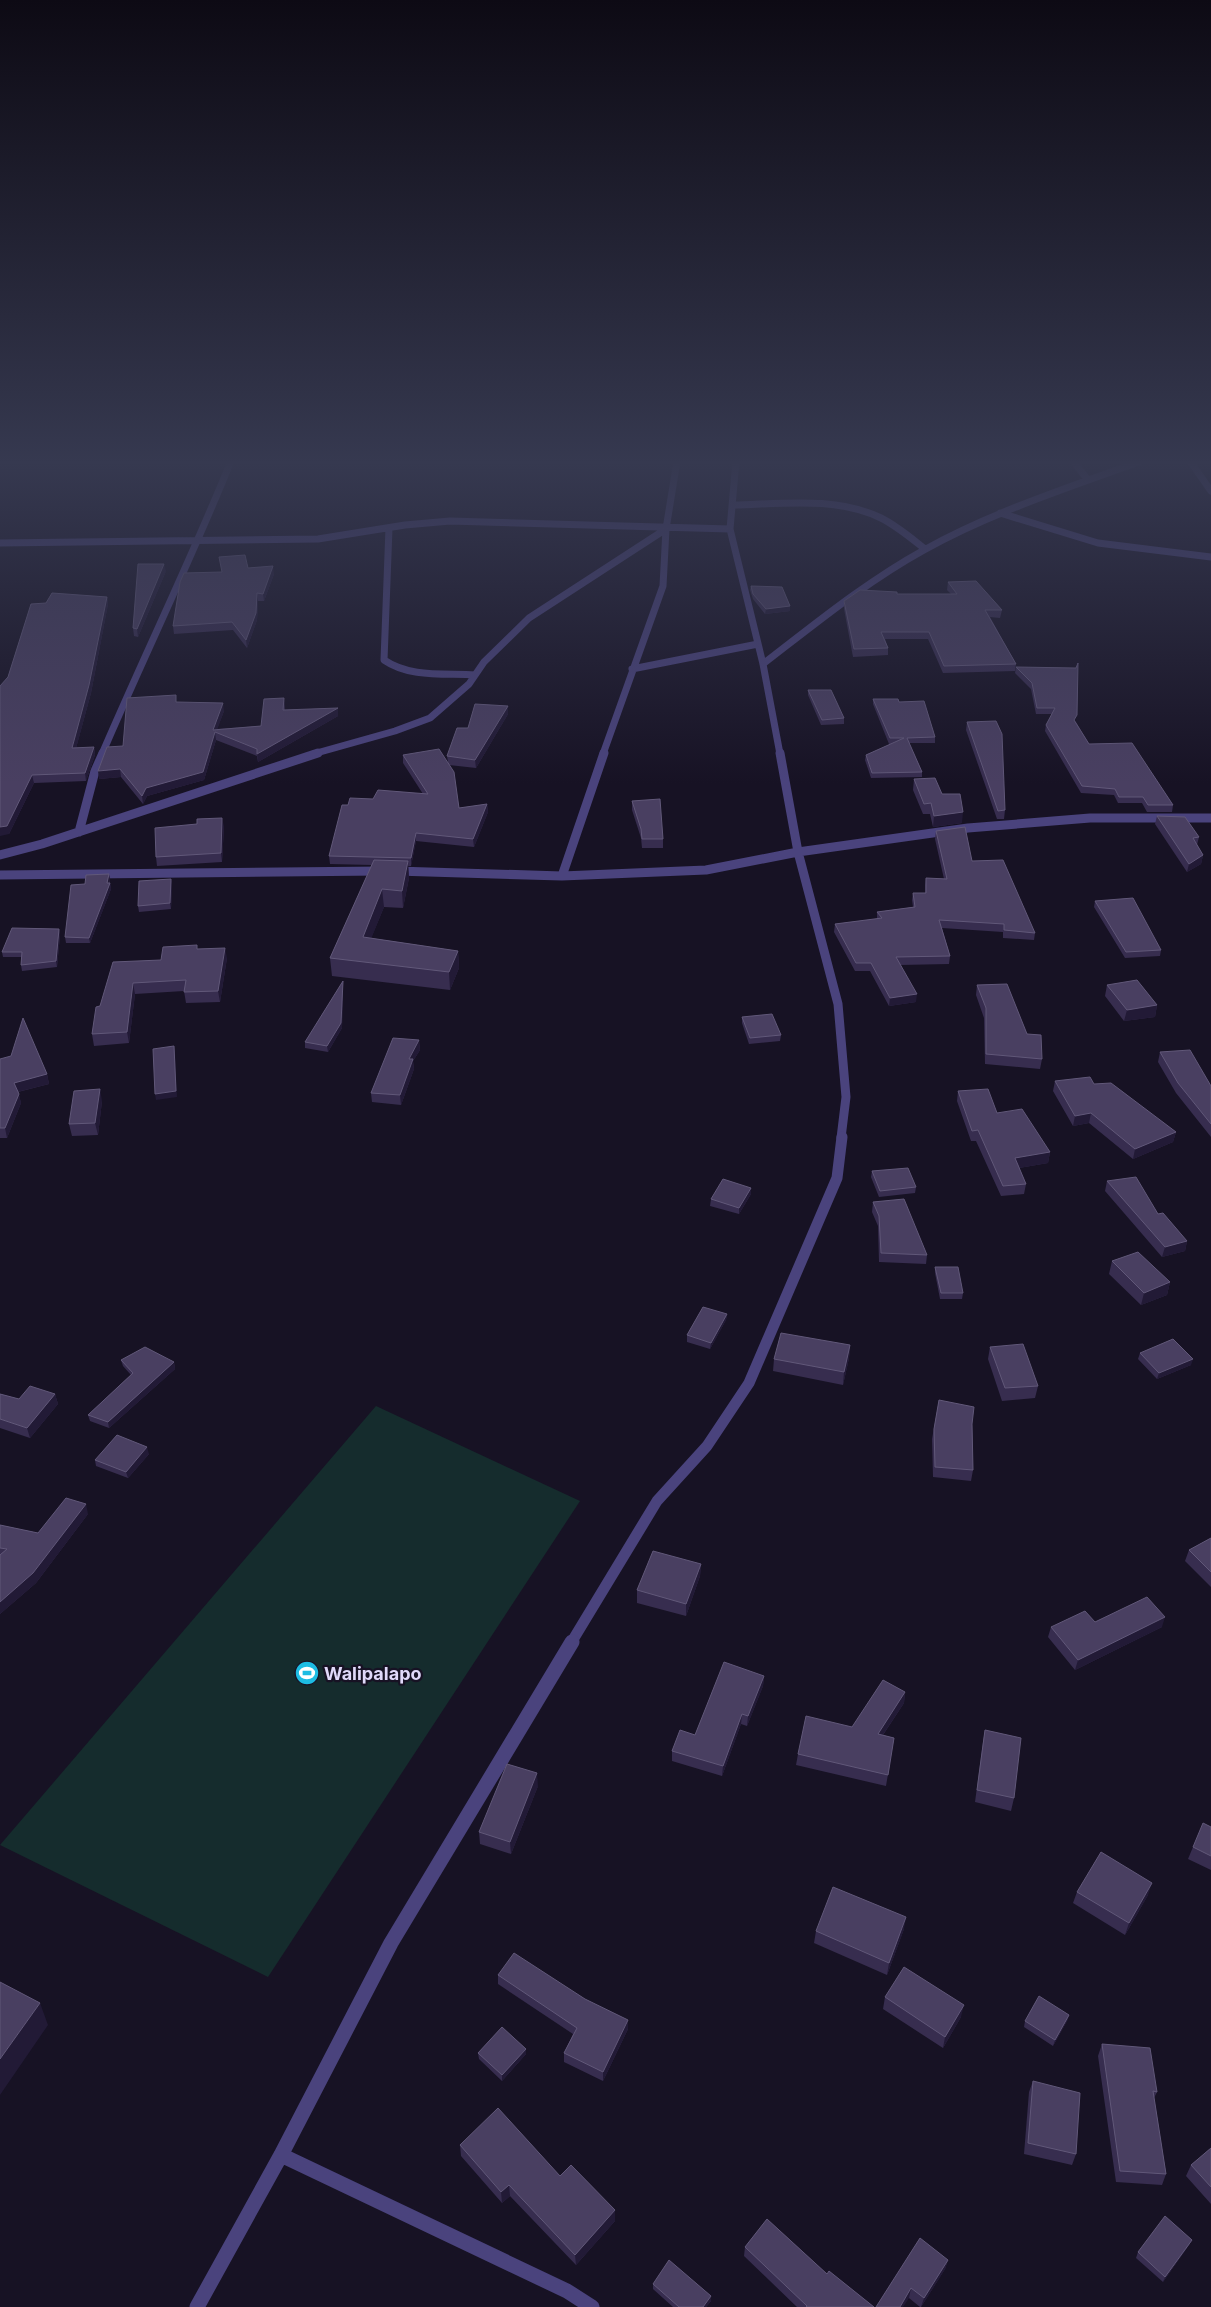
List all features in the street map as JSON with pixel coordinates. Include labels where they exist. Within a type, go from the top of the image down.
[{"type":"street","points":[[79,832],[95,771],[143,658],[185,569]]},
{"type":"street","points":[[387,569],[384,660],[390,667],[402,670],[475,675]]},
{"type":"street","points":[[0,855],[79,832],[303,757],[395,731],[430,718],[450,702],[475,675],[484,662],[529,618],[604,569]]},
{"type":"street","points":[[562,876],[632,669],[663,586],[664,569]]},
{"type":"street","points":[[197,2307],[281,2155],[391,1944],[657,1501],[707,1446],[749,1383],[837,1178],[846,1097],[838,1004],[798,852],[763,664],[739,569]]},
{"type":"street","points":[[763,664],[868,584],[894,569]]},
{"type":"street","points":[[632,669],[758,644]]},
{"type":"street","points":[[0,875],[63,873],[146,875],[380,871],[562,876],[706,870],[798,852],[968,828],[1090,818],[1211,818]]},
{"type":"street","points":[[281,2155],[567,2291],[592,2307]]},
{"type":"green space","name":"Walipalapo","points":[[376,1406],[580,1501],[268,1977],[0,1845]]},
{"type":"building","points":[[138,569],[162,569],[137,629],[133,628]]},
{"type":"building","points":[[221,569],[272,569],[263,594],[257,593],[256,613],[246,640],[232,622],[173,626],[180,582],[184,573],[222,572]]},
{"type":"building","points":[[976,581],[1002,610],[985,610],[1016,664],[944,666],[929,632],[881,632],[888,648],[854,649],[844,601],[860,590],[897,592],[897,594],[957,594],[948,582]]},
{"type":"building","points":[[751,586],[782,587],[790,606],[766,609],[753,594]]},
{"type":"building","points":[[52,593],[107,597],[89,685],[72,748],[94,747],[85,773],[32,775],[7,826],[0,827],[0,686],[8,677],[31,604],[46,603]]},
{"type":"building","points":[[1078,663],[1077,715],[1074,720],[1089,744],[1132,743],[1173,805],[1148,805],[1143,797],[1119,797],[1115,789],[1082,786],[1046,725],[1055,708],[1037,708],[1032,683],[1016,667],[1076,668]]},
{"type":"building","points":[[808,690],[831,690],[844,718],[822,720]]},
{"type":"building","points":[[176,695],[176,702],[223,703],[213,730],[261,726],[264,699],[284,698],[283,710],[338,708],[257,754],[257,749],[215,732],[203,772],[146,788],[142,796],[120,769],[98,771],[107,747],[123,746],[127,698]]},
{"type":"building","points":[[873,699],[898,699],[899,702],[924,701],[935,737],[907,738],[922,772],[872,773],[866,755],[904,738],[890,738]]},
{"type":"building","points":[[475,704],[508,706],[475,760],[447,756],[457,728],[468,728]]},
{"type":"building","points":[[996,721],[1002,734],[1005,810],[998,811],[967,722]]},
{"type":"building","points":[[439,749],[454,772],[459,808],[487,804],[473,839],[416,833],[411,858],[329,856],[342,805],[348,805],[350,798],[373,799],[378,790],[428,794],[403,755]]},
{"type":"building","points":[[935,778],[942,794],[960,794],[963,812],[934,816],[931,803],[924,804],[914,779]]},
{"type":"building","points":[[660,799],[663,839],[642,839],[641,829],[632,801]]},
{"type":"building","points":[[1157,816],[1185,817],[1199,837],[1193,838],[1203,855],[1189,864]]},
{"type":"building","points":[[222,818],[221,853],[156,857],[155,828],[197,824],[197,819]]},
{"type":"building","points":[[965,827],[972,861],[1003,860],[1035,933],[1004,930],[1004,924],[939,920],[950,956],[896,957],[917,994],[890,998],[871,963],[856,963],[835,924],[882,918],[877,912],[915,907],[913,893],[926,893],[926,878],[947,879],[936,831]]},
{"type":"building","points":[[374,860],[408,861],[402,891],[382,889],[363,937],[458,951],[449,972],[330,958]]},
{"type":"building","points":[[109,874],[107,883],[110,883],[89,938],[65,937],[71,885],[85,884],[86,875]]},
{"type":"building","points":[[171,879],[170,903],[138,906],[139,881]]},
{"type":"building","points":[[1133,898],[1161,950],[1126,952],[1095,901]]},
{"type":"building","points":[[12,928],[59,929],[56,961],[21,965],[22,952],[2,952]]},
{"type":"building","points":[[197,945],[197,949],[225,948],[218,991],[184,992],[186,980],[133,983],[127,1032],[92,1034],[96,1007],[100,1006],[113,962],[161,960],[163,947]]},
{"type":"building","points":[[1137,980],[1157,1005],[1127,1010],[1107,985]]},
{"type":"building","points":[[343,981],[341,1023],[327,1046],[305,1042]]},
{"type":"building","points":[[1007,984],[1027,1034],[1041,1035],[1042,1059],[986,1054],[986,1008],[977,985]]},
{"type":"building","points":[[772,1014],[781,1035],[750,1038],[742,1017]]},
{"type":"building","points":[[23,1018],[47,1074],[14,1083],[19,1094],[5,1128],[0,1128],[0,1059],[11,1056]]},
{"type":"building","points":[[393,1038],[419,1040],[409,1059],[413,1059],[400,1095],[371,1093]]},
{"type":"building","points":[[174,1046],[176,1091],[155,1094],[153,1049]]},
{"type":"building","points":[[1190,1050],[1211,1086],[1211,1124],[1178,1083],[1160,1052]]},
{"type":"building","points":[[1090,1077],[1094,1084],[1111,1083],[1176,1132],[1135,1149],[1091,1113],[1075,1116],[1055,1081]]},
{"type":"building","points":[[100,1089],[95,1123],[69,1124],[74,1091]]},
{"type":"building","points":[[988,1089],[997,1113],[1022,1109],[1050,1152],[1015,1158],[1026,1184],[1003,1186],[978,1130],[972,1131],[958,1091]]},
{"type":"building","points":[[908,1168],[916,1187],[880,1191],[872,1171]]},
{"type":"building","points":[[1136,1177],[1158,1214],[1163,1213],[1187,1241],[1165,1247],[1107,1181]]},
{"type":"building","points":[[723,1179],[751,1188],[739,1208],[711,1199]]},
{"type":"building","points":[[904,1199],[927,1255],[881,1253],[879,1216],[873,1202]]},
{"type":"building","points":[[1138,1252],[1170,1282],[1144,1293],[1112,1261]]},
{"type":"building","points":[[935,1267],[958,1267],[963,1293],[941,1293]]},
{"type":"building","points":[[703,1307],[727,1314],[711,1343],[687,1335]]},
{"type":"building","points":[[781,1333],[850,1345],[844,1372],[774,1359]]},
{"type":"building","points":[[1173,1339],[1193,1359],[1159,1373],[1140,1353]]},
{"type":"building","points":[[1023,1344],[1038,1386],[1005,1388],[990,1347]]},
{"type":"building","points":[[145,1347],[174,1362],[108,1422],[88,1415],[133,1373],[121,1360]]},
{"type":"building","points":[[30,1386],[55,1394],[27,1428],[0,1419],[0,1394],[19,1399]]},
{"type":"building","points":[[939,1400],[974,1407],[972,1424],[973,1470],[935,1467],[934,1429]]},
{"type":"building","points":[[117,1435],[147,1447],[126,1472],[95,1460]]},
{"type":"building","points":[[66,1498],[86,1504],[33,1573],[0,1602],[0,1555],[7,1549],[0,1548],[0,1525],[38,1533]]},
{"type":"building","points":[[1211,1538],[1211,1572],[1189,1550]]},
{"type":"building","points":[[653,1551],[701,1564],[686,1604],[637,1590]]},
{"type":"building","points":[[1147,1597],[1165,1617],[1078,1660],[1051,1627],[1085,1611],[1095,1622]]},
{"type":"building","points":[[724,1662],[764,1676],[748,1716],[742,1714],[723,1766],[672,1751],[680,1730],[695,1735]]},
{"type":"building","points":[[883,1680],[905,1692],[878,1734],[894,1738],[888,1775],[798,1754],[806,1716],[852,1727]]},
{"type":"building","points":[[985,1730],[1021,1738],[1014,1798],[977,1790]]},
{"type":"building","points":[[507,1764],[537,1773],[510,1842],[479,1832]]},
{"type":"building","points":[[1203,1823],[1211,1827],[1211,1856],[1193,1847]]},
{"type":"building","points":[[1101,1852],[1152,1883],[1129,1923],[1077,1892]]},
{"type":"building","points":[[833,1887],[906,1917],[889,1963],[816,1931]]},
{"type":"building","points":[[514,1953],[585,1999],[628,2020],[603,2072],[564,2053],[577,2028],[498,1975]]},
{"type":"building","points":[[904,1967],[964,2005],[945,2037],[885,1997]]},
{"type":"building","points":[[0,1982],[40,2003],[0,2059]]},
{"type":"building","points":[[1039,1996],[1069,2015],[1055,2040],[1025,2021]]},
{"type":"building","points":[[502,2027],[526,2049],[502,2075],[478,2053]]},
{"type":"building","points":[[1102,2044],[1150,2048],[1157,2092],[1153,2091],[1166,2174],[1120,2171]]},
{"type":"building","points":[[1033,2081],[1080,2093],[1076,2154],[1028,2143]]},
{"type":"building","points":[[498,2108],[560,2176],[571,2165],[615,2210],[575,2255],[509,2185],[501,2192],[460,2145]]},
{"type":"building","points":[[1211,2148],[1211,2187],[1191,2165]]},
{"type":"building","points":[[1165,2216],[1192,2240],[1165,2277],[1138,2252]]},
{"type":"building","points":[[767,2219],[827,2274],[829,2271],[874,2307],[806,2307],[745,2247]]},
{"type":"building","points":[[920,2238],[948,2260],[924,2298],[911,2288],[900,2307],[876,2307]]},
{"type":"building","points":[[669,2260],[711,2296],[703,2307],[679,2307],[653,2284]]},
{"type":"place","name":"Walipalapo","points":[[307,1673]]}]
